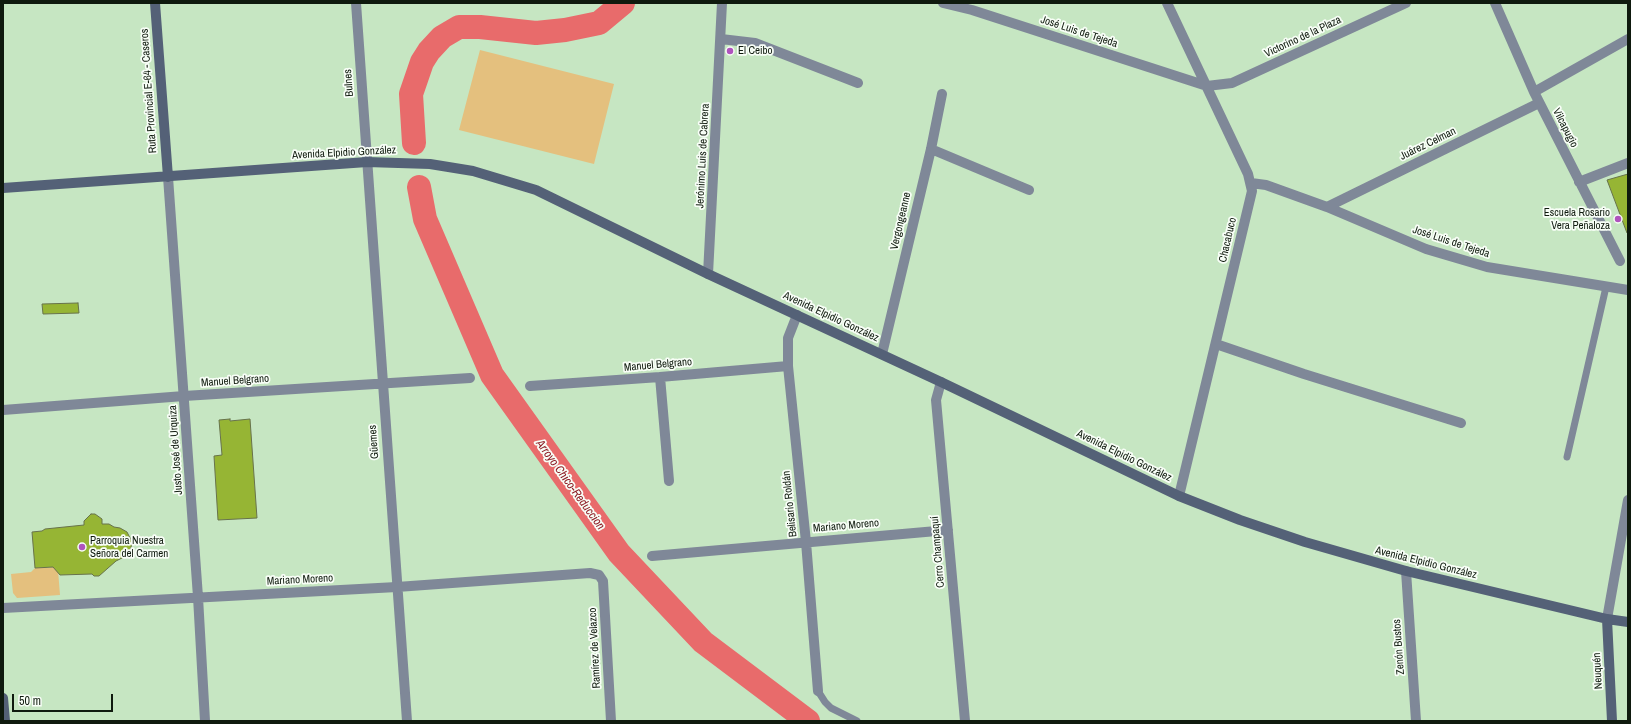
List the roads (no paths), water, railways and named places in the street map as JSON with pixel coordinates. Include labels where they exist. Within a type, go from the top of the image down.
[{"type":"main road","name":"Ruta Provincial E-64 - Caseros","points":[[154,3],[168,176]]},
{"type":"main road","name":"Avenida Elpidio González","points":[[3,188],[367,162],[430,164],[473,172],[536,190],[708,274],[882,354],[1179,496],[1240,520],[1305,542],[1406,571],[1607,619],[1628,622]]},
{"type":"main road","name":"Neuquén","points":[[1607,619],[1612,721]]},
{"type":"main road","points":[[3,698],[5,721]]},
{"type":"street","name":"Bulnes","points":[[356,3],[367,162]]},
{"type":"street","name":"Jerónimo Luis de Cabrera","points":[[708,274],[722,3]]},
{"type":"street","name":"José Luis de Tejeda","points":[[943,3],[973,7],[1207,86]]},
{"type":"street","name":"Chacabuco","points":[[1167,3],[1251,183],[1252,191],[1179,496]]},
{"type":"street","name":"Victorino de la Plaza","points":[[1207,86],[1232,83],[1406,3]]},
{"type":"street","name":"Vilcapugio","points":[[1495,3],[1534,92],[1620,261]]},
{"type":"street","points":[[721,39],[755,43],[858,83]]},
{"type":"street","points":[[1534,92],[1628,39]]},
{"type":"street","name":"Vergongeanne","points":[[882,354],[931,149],[942,94]]},
{"type":"street","name":"Juárez Celman","points":[[1327,206],[1540,103]]},
{"type":"street","points":[[931,149],[1029,190]]},
{"type":"street","name":"Güemes","points":[[367,162],[407,721]]},
{"type":"street","points":[[1579,182],[1628,163]]},
{"type":"street","name":"Justo José de Urquiza","points":[[168,176],[198,597],[205,721]]},
{"type":"street","name":"José Luis de Tejeda","points":[[1251,183],[1266,185],[1327,206],[1426,249],[1487,267],[1628,290]]},
{"type":"street","name":"Belisario Roldán","points":[[797,316],[788,338],[788,366],[806,542],[818,691]]},
{"type":"street","points":[[1216,344],[1304,374],[1461,423]]},
{"type":"street","name":"Manuel Belgrano","points":[[530,386],[788,366]]},
{"type":"street","points":[[660,377],[668,481]]},
{"type":"street","name":"Manuel Belgrano","points":[[3,410],[184,396],[470,378]]},
{"type":"street","name":"Cerro Champaquí","points":[[941,382],[936,400],[965,721]]},
{"type":"street","points":[[1607,619],[1628,500]]},
{"type":"street","name":"Mariano Moreno","points":[[652,556],[948,530]]},
{"type":"street","name":"Zenón Bustos","points":[[1406,571],[1416,721]]},
{"type":"street","name":"Mariano Moreno","points":[[3,608],[397,587],[590,573],[599,575]]},
{"type":"street","name":"Ramírez de Velazco","points":[[599,575],[603,581],[611,721]]},
{"type":"lane","points":[[1567,457],[1606,287]]},
{"type":"lane","points":[[818,691],[824,702],[831,708],[857,721]]},
{"type":"waterway","name":"Arroyo Chico-Reduccion","points":[[414,143],[411,94],[422,62],[429,51],[442,37],[459,27],[480,27],[536,33],[565,30],[599,23],[623,3]]},
{"type":"waterway","name":"Arroyo Chico-Reduccion","points":[[419,187],[425,219],[492,375],[619,553],[703,642],[808,721]]},
{"type":"place","name":"El Ceibo","points":[[730,51]]},
{"type":"place","name":"Escuela Rosario Vera Peñaloza","points":[[1618,219]]},
{"type":"place","name":"Parroquia Nuestra Señora del Carmen","points":[[82,547]]}]
